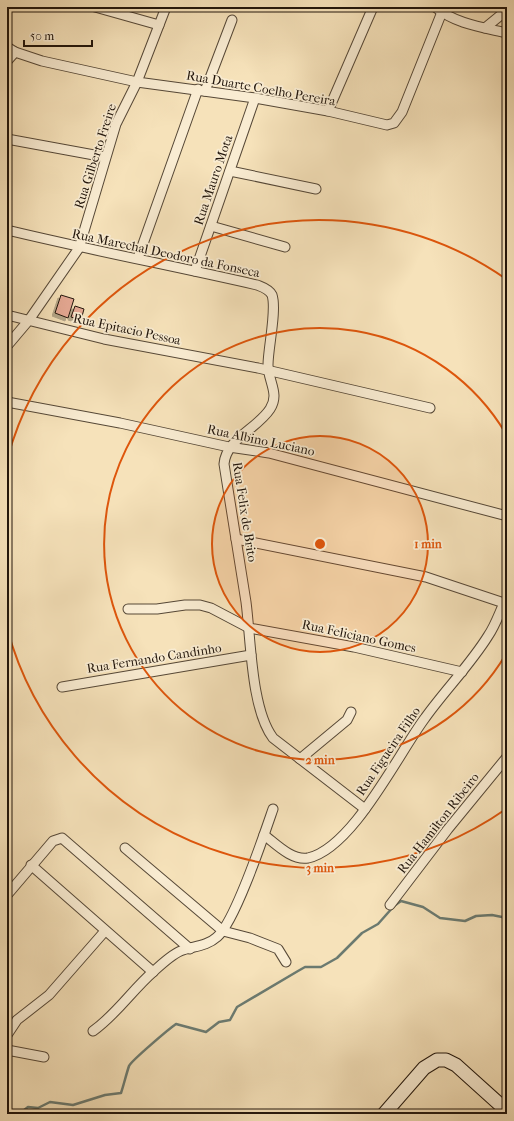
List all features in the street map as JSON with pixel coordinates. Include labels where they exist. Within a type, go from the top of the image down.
[{"type":"street","points":[[95,7],[158,25]]},
{"type":"street","name":"Rua Gilberto Freire","points":[[7,346],[29,320],[79,248],[116,124],[137,82],[166,7]]},
{"type":"street","points":[[328,111],[373,7]]},
{"type":"street","points":[[438,10],[467,24],[507,33]]},
{"type":"street","name":"Rua Duarte Coelho Pereira","points":[[11,50],[42,61],[137,82],[255,98],[328,111],[387,125],[394,122],[402,112],[438,10]]},
{"type":"street","points":[[485,28],[507,10]]},
{"type":"street","points":[[138,258],[202,90],[232,20]]},
{"type":"street","points":[[7,60],[11,50]]},
{"type":"street","name":"Rua Mauro Mota","points":[[195,271],[255,98]]},
{"type":"street","points":[[7,139],[105,157]]},
{"type":"street","points":[[230,171],[316,189]]},
{"type":"street","points":[[211,226],[285,247]]},
{"type":"street","name":"Rua Marechal Deodoro da Fonseca","points":[[7,230],[79,248],[138,258],[257,285],[270,291],[272,295],[272,308],[268,368]]},
{"type":"street","name":"Rua Epitacio Pessoa","points":[[7,315],[104,339],[243,365],[268,368]]},
{"type":"street","points":[[268,368],[430,408]]},
{"type":"street","name":"Rua Felix de Brito","points":[[268,368],[274,397],[272,406],[266,415],[229,447],[224,455],[224,464],[249,628],[251,655],[261,714],[266,728],[273,738],[365,809]]},
{"type":"street","name":"Rua Albino Luciano","points":[[7,402],[120,423],[229,447],[284,457],[507,516]]},
{"type":"street","points":[[236,539],[426,577],[506,604]]},
{"type":"street","name":"Rua Figueira Filho","points":[[264,835],[292,855],[301,858],[308,858],[316,855],[334,843],[348,830],[365,809],[425,717],[462,672],[488,636],[506,604]]},
{"type":"street","name":"Rua Feliciano Gomes","points":[[128,609],[157,609],[185,605],[200,605],[211,608],[249,628],[354,647],[462,672]]},
{"type":"street","name":"Rua Fernando Candinho","points":[[62,687],[251,655]]},
{"type":"street","points":[[300,759],[348,720],[351,712]]},
{"type":"street","name":"Rua Hamilton Ribeiro","points":[[390,905],[507,757]]},
{"type":"street","points":[[93,1031],[115,1012],[153,972],[174,954],[208,943],[217,938],[223,931],[238,901],[273,809]]},
{"type":"street","points":[[7,895],[53,841],[62,838],[190,948]]},
{"type":"street","points":[[125,848],[223,931],[250,938],[278,949],[286,962]]},
{"type":"street","points":[[32,865],[153,972]]},
{"type":"street","points":[[7,1035],[17,1020],[48,994],[105,931]]},
{"type":"street","points":[[7,1050],[44,1057]]},
{"type":"street","points":[[384,1114],[424,1068],[431,1062],[446,1060],[456,1065],[507,1111]]},
{"type":"building","points":[[61,295],[74,299],[68,318],[55,313]]},
{"type":"building","points":[[75,306],[84,309],[81,320],[71,317]]},
{"type":"waterway","points":[[19,1114],[28,1107],[38,1108],[50,1102],[73,1105],[105,1095],[121,1093],[131,1063],[176,1024],[206,1032],[219,1022],[230,1020],[237,1007],[298,971],[305,967],[321,967],[337,958],[362,933],[378,924],[394,906],[401,901],[423,907],[440,918],[465,921],[476,916],[492,915],[507,918]]}]
